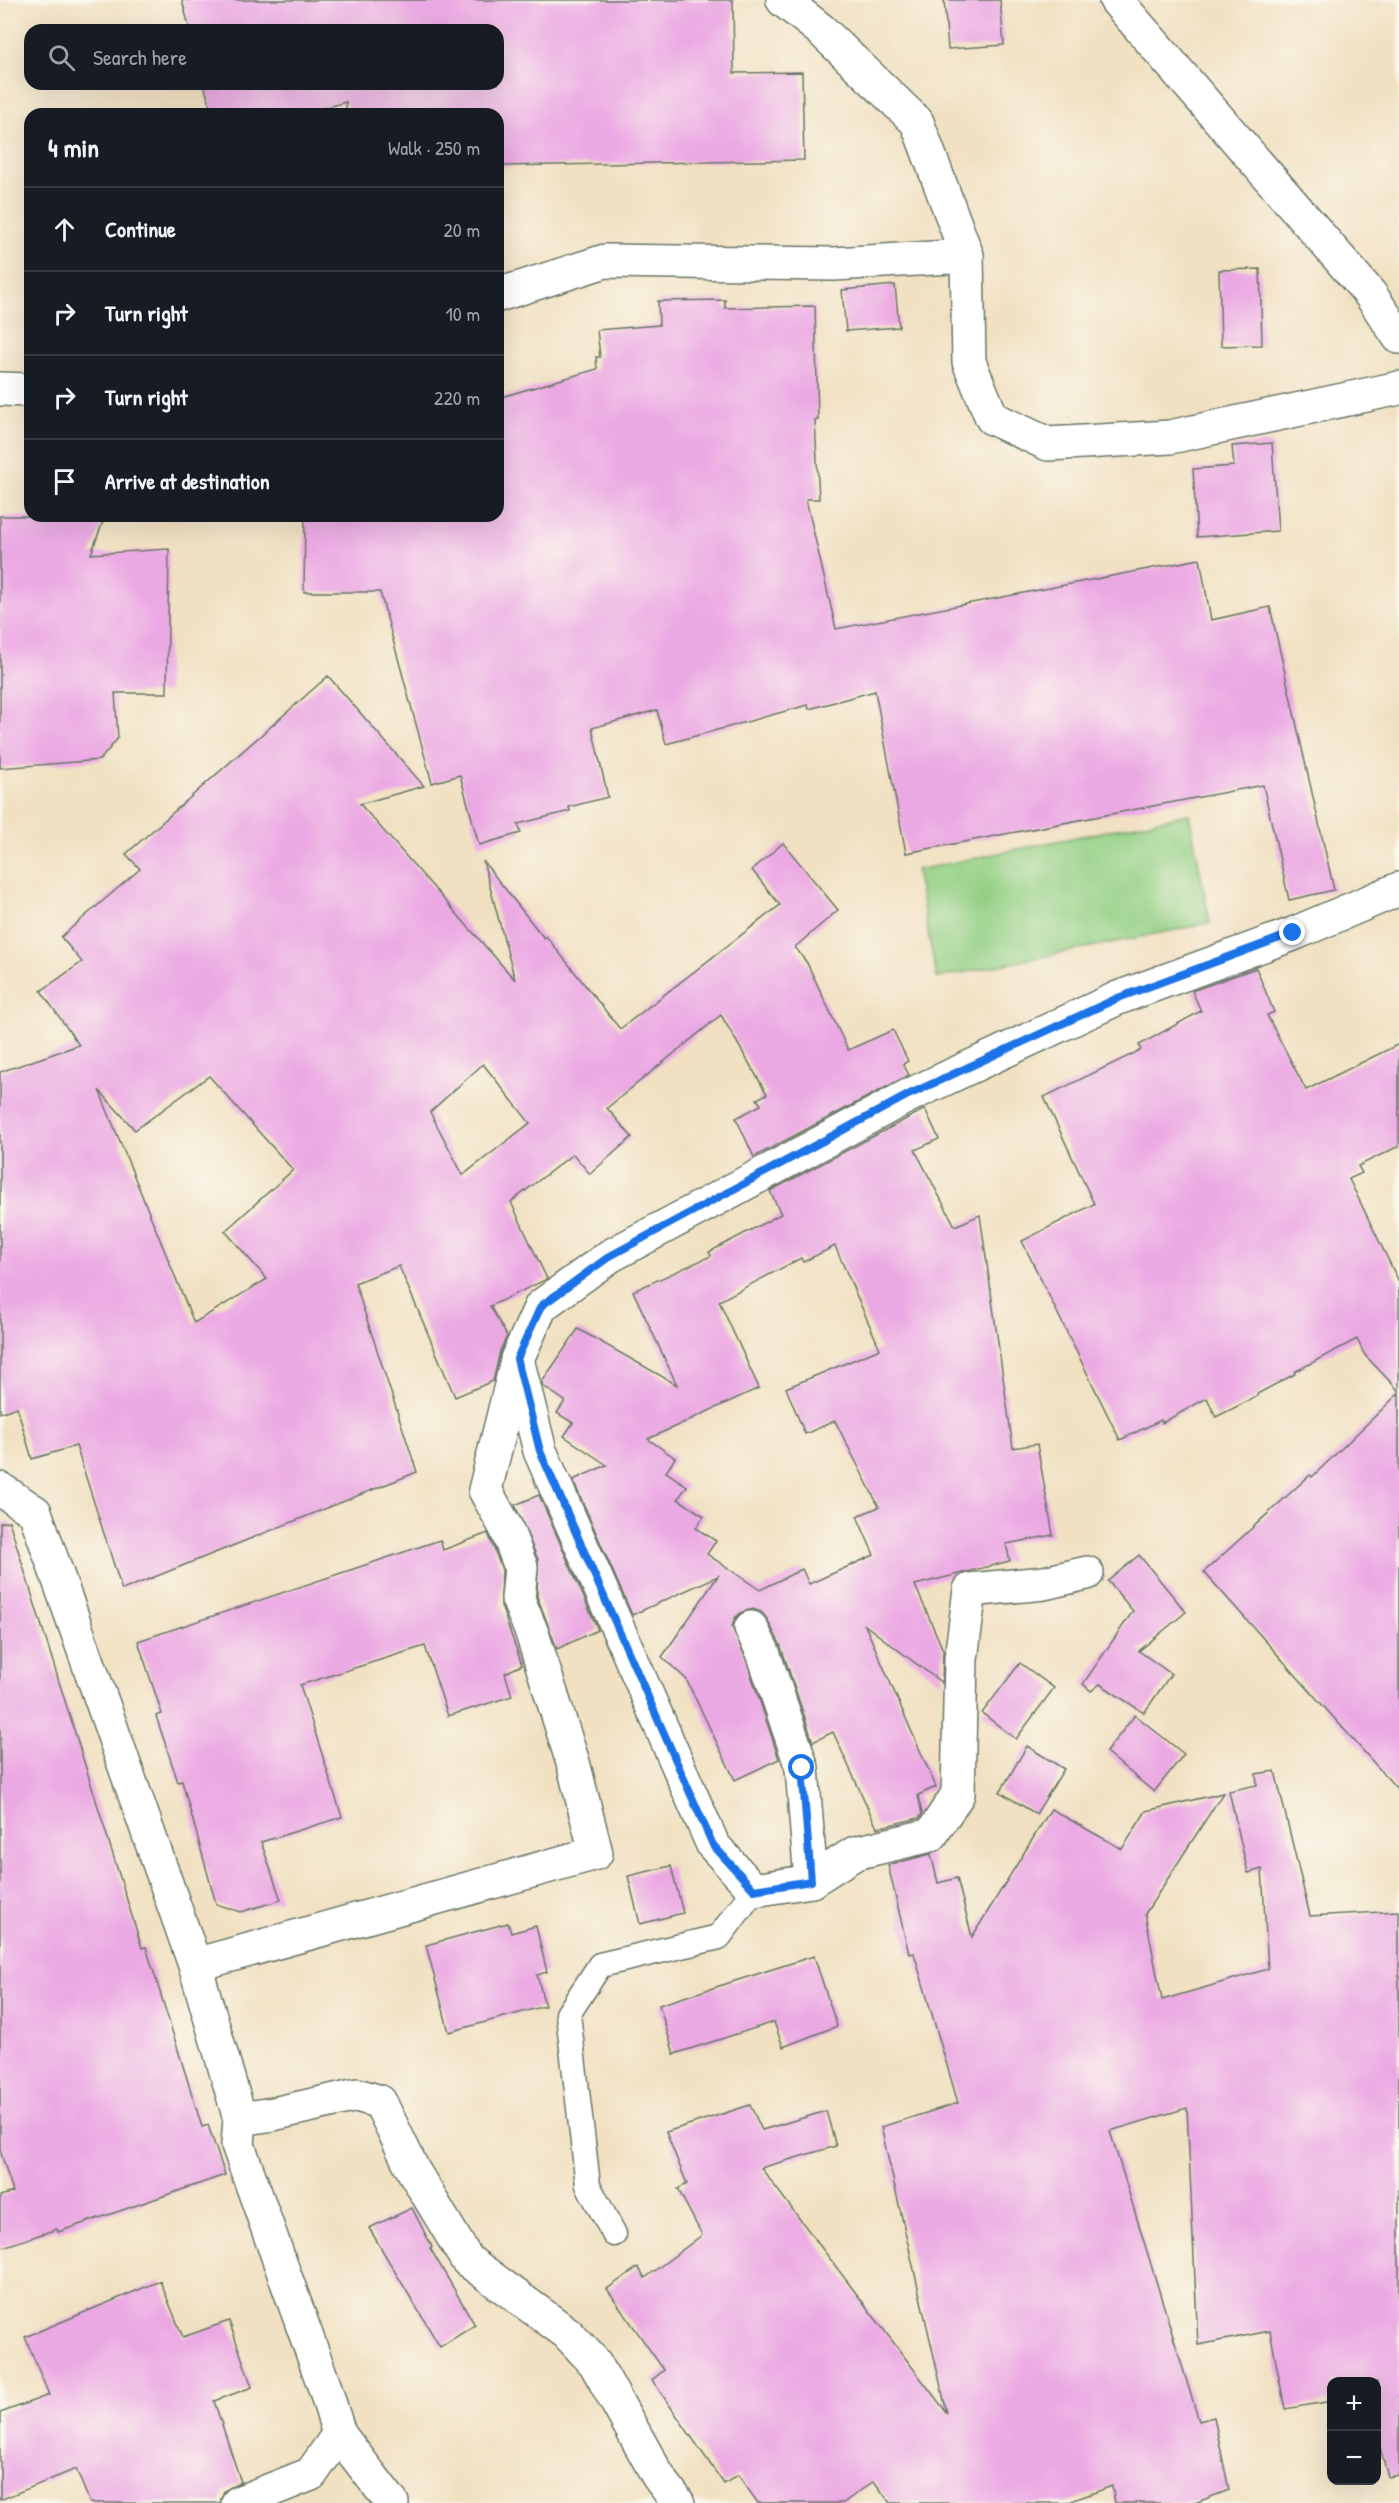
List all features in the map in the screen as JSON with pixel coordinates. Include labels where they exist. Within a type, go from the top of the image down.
[{"type":"street","points":[[783,0],[821,30],[917,122],[967,256],[969,362],[992,418],[1048,444],[1170,437],[1399,388]]},
{"type":"street","points":[[1116,0],[1370,294],[1399,337]]},
{"type":"street","points":[[504,293],[606,261],[834,264],[967,256]]},
{"type":"street","points":[[0,388],[24,390]]},
{"type":"street","points":[[195,1965],[596,1853],[574,1766],[532,1633],[518,1599],[521,1567],[506,1528],[485,1490],[517,1359],[541,1306],[610,1256],[908,1095],[1118,998],[1293,933],[1399,889]]},
{"type":"street","points":[[517,1359],[540,1451],[713,1845],[754,1890],[811,1881],[855,1853],[931,1835],[958,1794],[961,1659],[970,1590],[1044,1583],[1087,1573]]},
{"type":"street","points":[[0,1490],[35,1512],[195,1965],[240,2119],[238,2145],[325,2388],[339,2434],[392,2503]]},
{"type":"street","points":[[751,1628],[763,1652],[802,1768],[811,1881]]},
{"type":"street","points":[[240,2119],[357,2095],[380,2102],[413,2170],[467,2260],[567,2332],[596,2363],[658,2476],[678,2503]]},
{"type":"street","points":[[238,2503],[310,2474],[339,2434]]},
{"type":"lane","points":[[614,2234],[588,2185],[568,2014],[600,1965],[719,1937],[754,1890]]},
{"type":"green space","points":[[1189,814],[1210,923],[937,978],[916,870]]},
{"type":"building","points":[[182,0],[733,0],[734,73],[802,72],[804,160],[504,166],[504,108],[346,108],[346,102],[324,108],[210,108],[206,90],[504,90],[504,24],[188,24]]},
{"type":"building","points":[[944,0],[1000,0],[1004,45],[948,49]]},
{"type":"building","points":[[1260,269],[1262,345],[1221,346],[1219,270]]},
{"type":"building","points":[[895,285],[899,327],[846,331],[842,290]]},
{"type":"building","points":[[725,300],[725,308],[815,306],[818,420],[815,420],[819,499],[806,499],[836,629],[1200,559],[1211,620],[1270,607],[1334,890],[1289,900],[1263,785],[906,853],[875,691],[809,709],[808,705],[666,744],[657,710],[592,728],[608,797],[569,807],[570,811],[518,824],[521,833],[479,845],[460,775],[432,783],[380,592],[304,592],[305,522],[504,522],[504,396],[597,369],[596,357],[600,357],[597,330],[659,325],[658,301]]},
{"type":"building","points":[[1272,443],[1278,531],[1197,537],[1193,469],[1234,466],[1232,446]]},
{"type":"building","points":[[0,516],[24,516],[24,522],[103,522],[91,554],[169,549],[167,693],[115,693],[118,738],[100,760],[0,768]]},
{"type":"building","points":[[328,676],[424,786],[360,804],[515,980],[483,861],[620,1029],[780,905],[752,870],[783,843],[838,910],[795,947],[807,963],[848,1050],[893,1030],[908,1061],[903,1064],[909,1075],[754,1157],[736,1118],[761,1105],[757,1099],[767,1094],[721,1015],[607,1108],[632,1137],[590,1174],[573,1154],[511,1202],[547,1279],[490,1306],[507,1336],[500,1351],[493,1381],[455,1397],[399,1266],[355,1283],[417,1472],[122,1590],[76,1446],[32,1459],[17,1407],[0,1413],[0,1072],[79,1045],[41,991],[82,962],[61,937],[140,869],[126,854]],"holes":[[[483,1064],[530,1123],[463,1175],[430,1112]],[[209,1076],[293,1170],[225,1231],[267,1279],[194,1323],[99,1090],[135,1130]]]},
{"type":"building","points":[[1256,968],[1274,1012],[1267,1015],[1306,1090],[1399,1044],[1399,1146],[1358,1166],[1362,1173],[1349,1179],[1399,1282],[1399,1391],[1364,1354],[1357,1339],[1294,1372],[1295,1374],[1257,1394],[1258,1396],[1216,1417],[1207,1398],[1162,1423],[1161,1420],[1120,1440],[1022,1241],[1094,1204],[1044,1097],[1141,1050],[1139,1045],[1201,1011],[1192,991]]},
{"type":"building","points":[[925,1109],[939,1139],[915,1150],[955,1226],[980,1215],[1013,1448],[1037,1444],[1053,1535],[1006,1544],[1010,1561],[915,1585],[943,1650],[942,1683],[865,1625],[936,1787],[918,1795],[922,1814],[919,1818],[877,1828],[833,1732],[813,1742],[780,1644],[767,1619],[761,1612],[753,1609],[742,1612],[735,1618],[732,1627],[746,1659],[779,1759],[735,1780],[686,1679],[662,1657],[718,1576],[632,1615],[573,1480],[607,1465],[564,1436],[573,1423],[557,1413],[565,1401],[543,1386],[542,1382],[578,1329],[677,1385],[633,1291],[711,1256],[709,1252],[781,1214],[770,1191]],"holes":[[[835,1246],[880,1349],[786,1388],[805,1434],[835,1421],[879,1507],[857,1516],[874,1555],[809,1584],[802,1569],[760,1590],[707,1554],[716,1541],[696,1528],[704,1516],[678,1499],[687,1486],[666,1472],[675,1458],[648,1439],[759,1388],[719,1301],[801,1258],[803,1262]]]},
{"type":"building","points":[[1399,1393],[1399,1791],[1204,1572],[1310,1475],[1312,1477]]},
{"type":"building","points":[[539,1495],[598,1630],[557,1649],[537,1596],[538,1560],[515,1505]]},
{"type":"building","points":[[9,1521],[142,1948],[146,1947],[202,2127],[208,2125],[225,2175],[58,2232],[57,2229],[0,2248],[0,2196],[13,2192],[0,2150],[0,1523]]},
{"type":"building","points":[[488,1533],[502,1570],[501,1606],[522,1665],[505,1673],[512,1696],[448,1716],[425,1646],[300,1685],[342,1817],[261,1842],[281,1900],[241,1912],[216,1904],[182,1781],[178,1782],[156,1716],[162,1714],[138,1641],[440,1540],[443,1550]]},
{"type":"building","points":[[1139,1555],[1186,1612],[1139,1651],[1171,1674],[1144,1713],[1100,1684],[1091,1691],[1083,1684],[1133,1611],[1108,1581]]},
{"type":"building","points":[[1020,1663],[1054,1688],[1016,1739],[982,1713]]},
{"type":"building","points":[[1135,1715],[1184,1754],[1154,1792],[1106,1752]]},
{"type":"building","points":[[1027,1746],[1064,1769],[1036,1814],[1000,1792]]},
{"type":"building","points":[[1275,1771],[1310,1916],[1399,1911],[1399,2475],[1388,2477],[1381,2451],[1381,2377],[1327,2377],[1327,2402],[1285,2409],[1270,2331],[1198,2345],[1187,2108],[1110,2131],[1199,2421],[1214,2417],[1229,2490],[1195,2503],[1115,2503],[1112,2486],[1066,2503],[890,2503],[874,2481],[843,2503],[758,2503],[738,2475],[724,2484],[652,2380],[664,2370],[607,2289],[638,2267],[645,2278],[702,2235],[678,2189],[687,2184],[666,2132],[750,2105],[762,2130],[826,2111],[836,2146],[761,2168],[947,2413],[881,2127],[958,2103],[914,1953],[909,1954],[888,1865],[931,1854],[938,1883],[957,1878],[972,1937],[1051,1809],[1122,1849],[1146,1811],[1223,1793],[1145,1914],[1162,2000],[1268,1969],[1262,1869],[1248,1873],[1229,1791],[1257,1785],[1256,1774]]},
{"type":"building","points":[[671,1866],[683,1913],[640,1924],[628,1876]]},
{"type":"building","points":[[508,1923],[511,1933],[536,1926],[547,1972],[537,1975],[545,2006],[449,2032],[426,1945]]},
{"type":"building","points":[[814,1956],[837,2026],[783,2047],[774,2022],[674,2054],[659,2005]]},
{"type":"building","points":[[412,2208],[432,2247],[430,2248],[475,2325],[440,2347],[369,2228]]},
{"type":"building","points":[[160,2281],[183,2337],[229,2321],[252,2387],[214,2401],[241,2482],[224,2491],[220,2503],[90,2503],[76,2469],[0,2500],[0,2413],[49,2395],[25,2337]]},
{"type":"route","points":[[802,1768],[811,1881],[754,1890],[713,1845],[540,1451],[517,1359],[541,1306],[610,1256],[908,1095],[1118,998],[1293,933]]}]
